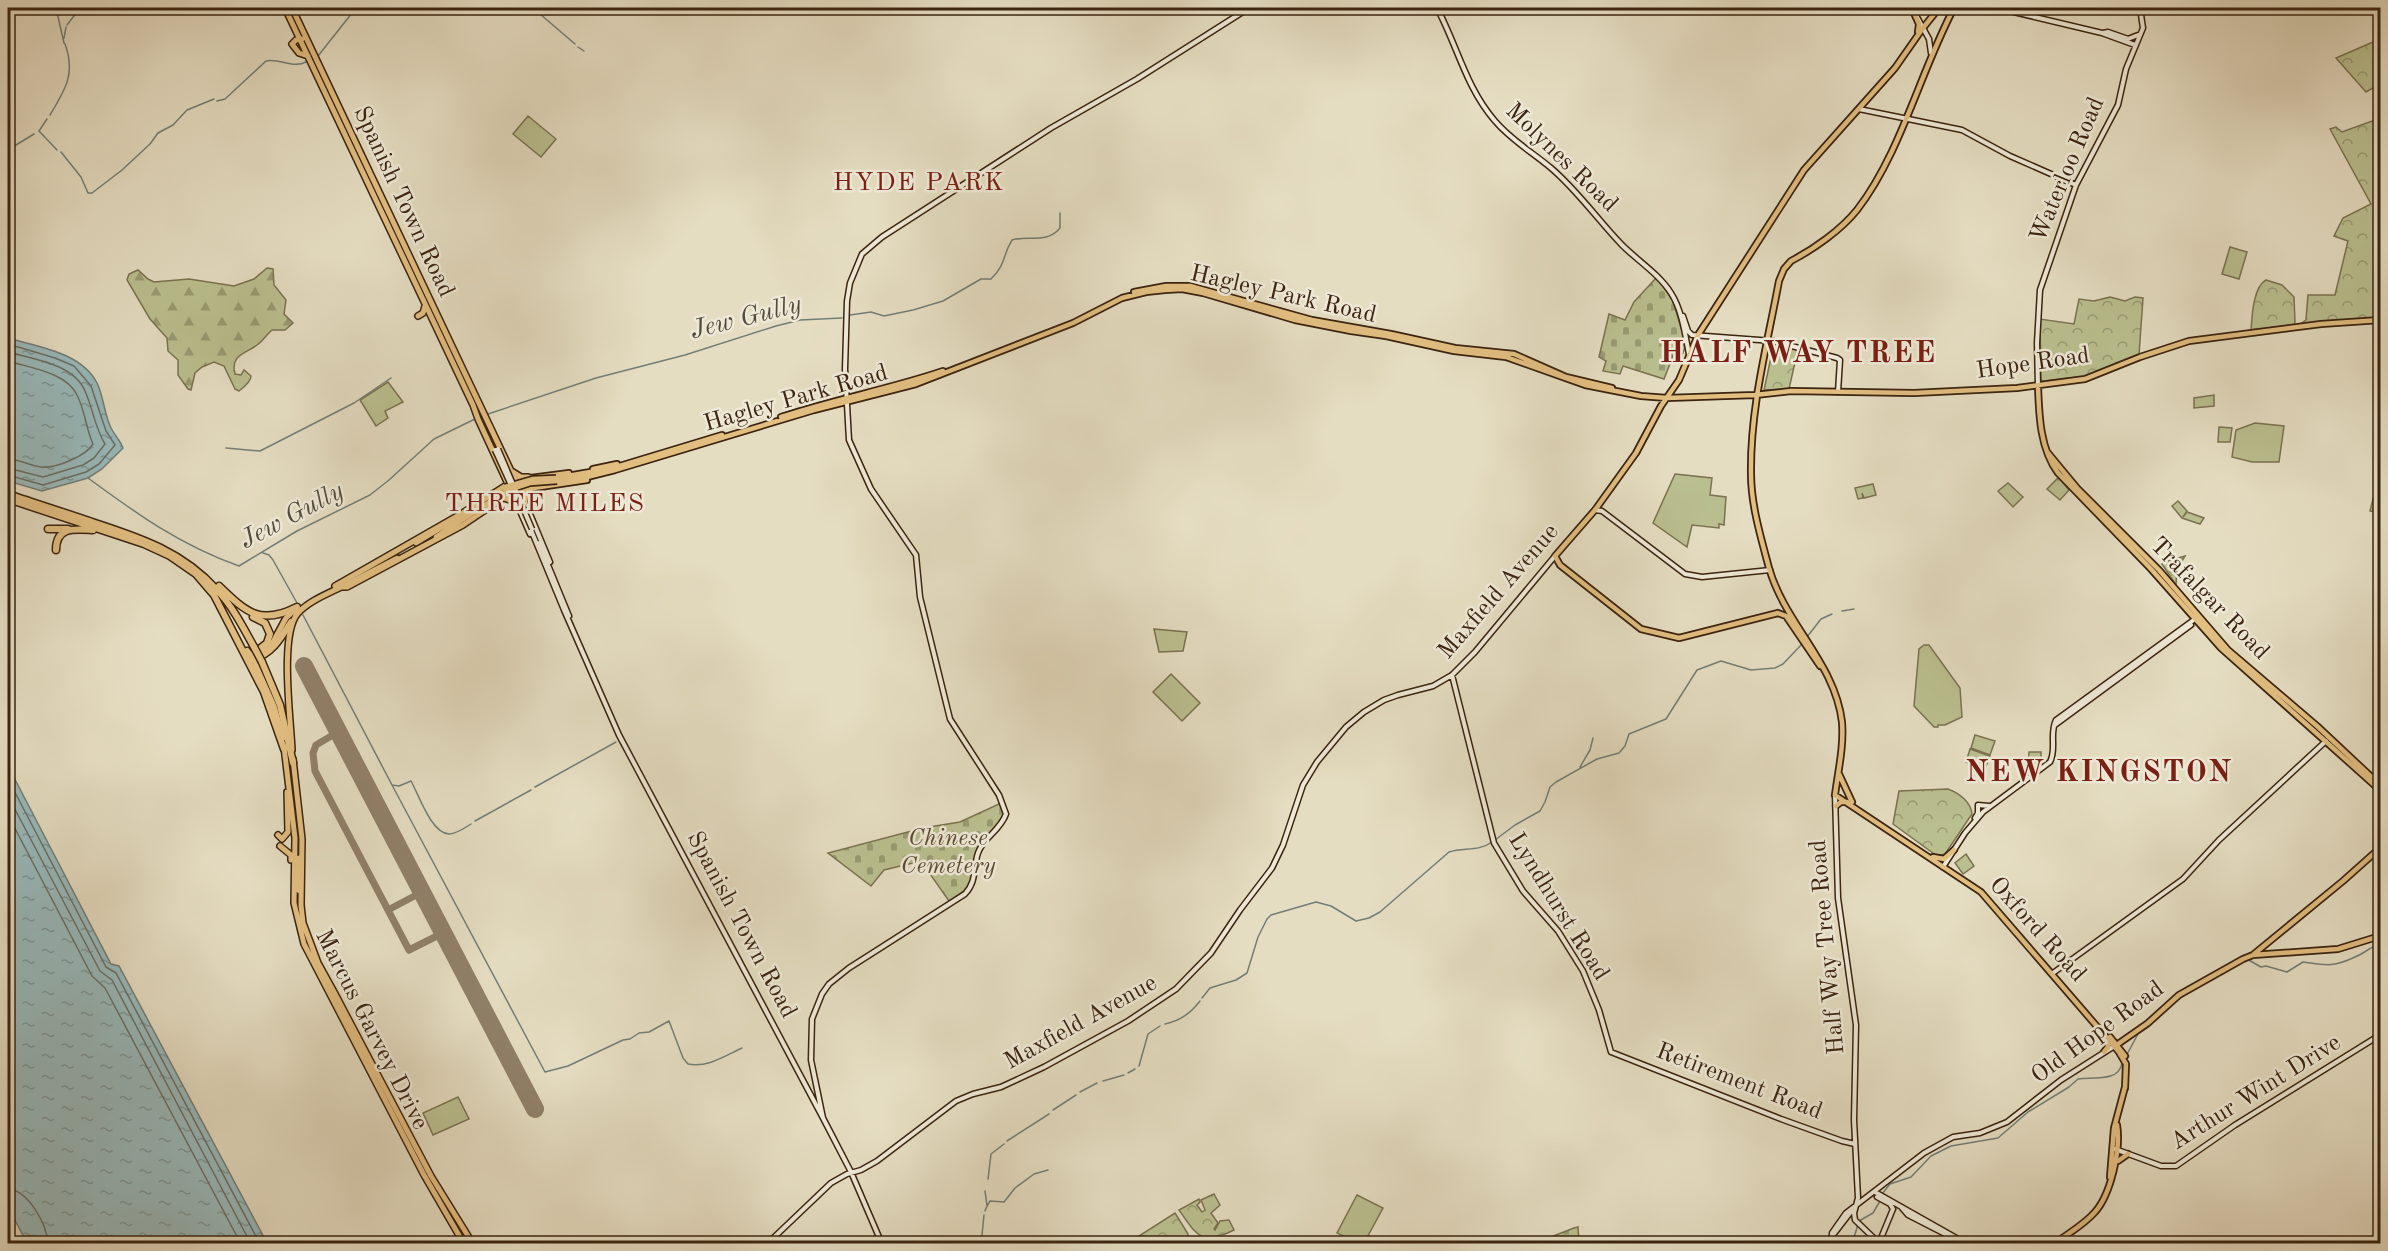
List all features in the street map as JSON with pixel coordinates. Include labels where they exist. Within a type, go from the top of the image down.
[{"type":"highway","name":"Spanish Town Road","points":[[285,8],[473,405],[512,493]]},
{"type":"highway","name":"Spanish Town Road","points":[[292,8],[518,484]]},
{"type":"highway","points":[[300,39],[307,39]]},
{"type":"highway","points":[[338,106],[336,108],[347,138]]},
{"type":"highway","points":[[418,316],[423,313],[425,305]]},
{"type":"highway","points":[[509,466],[516,476],[528,477]]},
{"type":"highway","points":[[497,489],[502,483],[502,473]]},
{"type":"highway","points":[[251,657],[264,655],[275,646],[305,606],[342,584],[461,514],[507,483],[518,484],[512,493],[443,536],[347,587],[342,584]]},
{"type":"highway","points":[[8,494],[136,536],[166,549],[192,566],[216,584],[242,610],[265,623],[270,632],[269,640],[251,657]]},
{"type":"highway","points":[[503,498],[516,502]]},
{"type":"highway","points":[[8,499],[164,553],[196,574],[217,596],[251,657]]},
{"type":"highway","points":[[48,529],[95,530],[114,534]]},
{"type":"highway","points":[[56,549],[60,534],[69,529]]},
{"type":"highway","points":[[192,566],[227,601],[262,662],[280,705],[293,764]]},
{"type":"highway","points":[[196,574],[214,595],[264,692],[284,749]]},
{"type":"highway","points":[[234,602],[248,612],[267,616],[281,615],[342,584]]},
{"type":"highway","points":[[251,657],[273,642],[286,618],[297,608]]},
{"type":"highway","name":"Marcus Garvey Drive","points":[[291,623],[287,644],[293,764],[302,839],[303,923],[318,963],[471,1244]]},
{"type":"highway","name":"Marcus Garvey Drive","points":[[251,657],[274,706],[284,749],[295,847],[293,891],[297,922],[314,966],[424,1175],[464,1244]]},
{"type":"highway","points":[[278,835],[282,839],[288,832],[286,801],[288,788]]},
{"type":"highway","points":[[280,846],[291,855],[291,888],[293,891]]},
{"type":"highway","points":[[295,847],[300,850],[297,889],[301,892]]},
{"type":"main road","points":[[823,1118],[811,1060],[812,1018],[822,994],[833,980],[849,968],[967,892],[974,879],[980,850],[998,830],[1006,814],[999,795],[950,720],[920,597],[917,559],[913,548],[871,489],[857,462],[847,432],[845,369],[848,291],[858,262],[867,249],[892,230],[1051,128],[1137,79],[1249,8]]},
{"type":"main road","name":"Molynes Road","points":[[1437,8],[1478,98],[1495,122],[1516,143],[1559,175],[1613,235],[1653,272],[1672,294],[1681,318],[1689,354]]},
{"type":"main road","points":[[1911,8],[1929,39],[1931,53]]},
{"type":"main road","name":"Maxfield Avenue","points":[[767,1244],[831,1184],[877,1161],[956,1101],[1001,1087],[1128,1022],[1176,989],[1211,954],[1240,910],[1272,868],[1283,845],[1303,785],[1317,762],[1346,727],[1364,712],[1384,700],[1433,686],[1452,675],[1475,652],[1595,510],[1636,453],[1676,385],[1698,335],[1804,170],[1895,68],[1940,8]]},
{"type":"main road","name":"Half Way Tree Road","points":[[1857,1222],[1856,1025],[1838,898],[1835,795],[1842,730],[1833,688],[1823,666],[1797,628],[1781,599],[1758,527],[1750,476],[1755,395],[1779,281],[1784,269],[1791,261],[1848,220],[1858,209],[1893,148],[1931,53],[1954,8]]},
{"type":"main road","points":[[1997,8],[2102,33],[2134,45]]},
{"type":"main road","name":"Waterloo Road","points":[[2038,386],[2037,344],[2040,290],[2076,185],[2118,105],[2126,69],[2143,25],[2140,8]]},
{"type":"main road","points":[[1914,13],[1924,21],[1929,20]]},
{"type":"main road","points":[[1913,43],[1919,29],[1914,13]]},
{"type":"main road","points":[[2102,33],[2108,32],[2128,39],[2140,34]]},
{"type":"main road","points":[[1859,109],[1962,130],[2010,156],[2076,185]]},
{"type":"main road","name":"Hagley Park Road","points":[[518,484],[528,477],[587,477],[847,400],[916,384],[1001,353],[1073,323],[1122,298],[1146,292],[1182,289],[1203,292],[1295,320],[1454,351],[1510,358],[1585,386],[1641,396],[1692,398],[1755,395]]},
{"type":"main road","points":[[1672,294],[1688,331],[1692,335],[1768,340],[1805,348],[1840,360],[1838,392]]},
{"type":"main road","name":"Hope Road","points":[[1755,395],[1791,391],[1960,392],[2038,386],[2093,377],[2140,357],[2189,341],[2312,325],[2380,320]]},
{"type":"main road","points":[[1676,385],[1679,394],[1692,398]]},
{"type":"main road","name":"Trafalgar Road","points":[[2038,386],[2039,417],[2049,460],[2058,473],[2152,566],[2191,619],[2380,785]]},
{"type":"main road","name":"Hagley Park Road","points":[[518,484],[584,474],[825,403],[847,400]]},
{"type":"main road","name":"Spanish Town Road","points":[[473,405],[497,450]]},
{"type":"main road","name":"Spanish Town Road","points":[[482,411],[550,568],[570,623]]},
{"type":"main road","name":"Hagley Park Road","points":[[518,484],[536,486],[582,481],[620,471],[644,461]]},
{"type":"main road","points":[[525,504],[528,492],[555,478]]},
{"type":"main road","points":[[342,584],[427,542],[518,484]]},
{"type":"main road","name":"Spanish Town Road","points":[[518,484],[545,549],[550,568]]},
{"type":"main road","name":"Spanish Town Road","points":[[512,493],[619,735],[851,1172],[882,1244]]},
{"type":"main road","points":[[1595,510],[1601,510],[1685,574],[1702,577],[1770,570]]},
{"type":"main road","name":"Spanish Town Road","points":[[532,529],[544,564]]},
{"type":"main road","points":[[1555,556],[1560,565],[1641,629],[1679,638],[1778,613],[1781,599]]},
{"type":"main road","name":"Trafalgar Road","points":[[2152,566],[2195,622],[2244,670],[2328,739]]},
{"type":"main road","name":"Half Way Tree Road","points":[[1778,613],[1786,616],[1833,688]]},
{"type":"main road","points":[[1972,824],[1991,806],[2050,762],[2054,752],[2052,729],[2056,720],[2195,622]]},
{"type":"main road","name":"Lyndhurst Road","points":[[1452,675],[1493,841],[1523,891],[1558,931],[1583,971],[1599,1010],[1611,1052]]},
{"type":"main road","points":[[2053,973],[2183,879],[2219,840],[2328,739]]},
{"type":"main road","points":[[1836,806],[1841,802],[1850,802],[1839,772]]},
{"type":"main road","name":"Oxford Road","points":[[1835,795],[1841,794],[1860,811],[1981,891],[2107,1038],[2116,1045]]},
{"type":"main road","points":[[1943,867],[1972,824],[1978,813],[1978,805],[1991,806]]},
{"type":"main road","points":[[2253,955],[2380,848]]},
{"type":"main road","points":[[1927,856],[1944,859],[1953,850]]},
{"type":"main road","name":"Old Hope Road","points":[[1856,1205],[1878,1196],[1924,1153],[1945,1140],[1980,1132],[2007,1122],[2061,1080],[2127,1038],[2179,995],[2237,962],[2253,955],[2341,948],[2380,936]]},
{"type":"main road","name":"Oxford Road","points":[[2092,1020],[2116,1045]]},
{"type":"main road","name":"Arthur Wint Drive","points":[[2116,1149],[2161,1166],[2176,1166],[2235,1125],[2380,1035]]},
{"type":"main road","points":[[2104,1052],[2108,1047],[2107,1038]]},
{"type":"main road","points":[[2122,1051],[2127,1038]]},
{"type":"main road","points":[[2116,1045],[2126,1058],[2129,1071],[2116,1122],[2116,1165]]},
{"type":"main road","points":[[2116,1045],[2126,1064],[2125,1088]]},
{"type":"main road","name":"Retirement Road","points":[[1611,1052],[1842,1142],[1855,1144]]},
{"type":"main road","points":[[2110,1177],[2116,1149]]},
{"type":"main road","points":[[2054,1244],[2093,1215],[2116,1165],[2121,1157],[2128,1154]]},
{"type":"main road","points":[[1878,1196],[1967,1244]]},
{"type":"main road","points":[[1878,1196],[1890,1204],[1893,1209]]},
{"type":"main road","points":[[1826,1244],[1856,1205]]},
{"type":"main road","points":[[1832,1237],[1832,1233],[1846,1213],[1856,1205]]},
{"type":"main road","points":[[1893,1209],[1902,1207]]},
{"type":"main road","points":[[1902,1207],[1908,1215],[1962,1244]]},
{"type":"main road","points":[[1846,1220],[1857,1222],[1879,1243],[1893,1209]]},
{"type":"green space","points":[[2380,39],[2380,84],[2366,92],[2336,58]]},
{"type":"green space","points":[[528,116],[556,139],[541,157],[513,134]]},
{"type":"green space","points":[[2380,120],[2380,319],[2300,324],[2306,320],[2308,295],[2335,295],[2348,241],[2334,236],[2343,218],[2371,204],[2330,129],[2336,127],[2342,132]]},
{"type":"green space","points":[[2230,247],[2247,252],[2239,279],[2222,274]]},
{"type":"green space","points":[[267,268],[273,269],[274,285],[286,300],[284,314],[293,323],[285,330],[272,330],[237,359],[235,374],[241,375],[244,370],[251,376],[248,383],[239,391],[235,389],[224,366],[214,362],[195,373],[191,390],[188,389],[178,375],[178,360],[168,351],[167,338],[150,319],[127,280],[129,274],[138,270],[154,282],[189,279],[234,286],[254,279]]},
{"type":"green space","points":[[1657,277],[1673,301],[1686,345],[1681,358],[1673,356],[1664,379],[1623,366],[1620,374],[1603,371],[1606,361],[1599,357],[1609,314],[1625,320],[1634,302]]},
{"type":"green space","points":[[2266,280],[2282,285],[2294,297],[2294,325],[2251,330],[2256,295]]},
{"type":"green space","points":[[2110,297],[2125,301],[2135,297],[2143,298],[2139,355],[2088,376],[2041,380],[2040,319],[2074,324],[2079,299],[2094,301]]},
{"type":"green space","points":[[1774,343],[1798,349],[1789,389],[1764,390]]},
{"type":"green space","points":[[388,382],[403,402],[385,411],[388,418],[376,426],[360,400]]},
{"type":"green space","points":[[2214,395],[2214,406],[2194,408],[2194,398]]},
{"type":"green space","points":[[2255,423],[2284,426],[2279,462],[2252,462],[2232,457],[2236,430]]},
{"type":"green space","points":[[2219,427],[2232,428],[2230,442],[2218,442]]},
{"type":"green space","points":[[1675,474],[1712,478],[1710,495],[1726,497],[1724,525],[1719,524],[1719,528],[1692,525],[1687,547],[1653,523]]},
{"type":"green space","points":[[2059,477],[2069,490],[2060,500],[2047,489]]},
{"type":"green space","points":[[2008,483],[2023,497],[2013,507],[1998,491]]},
{"type":"green space","points":[[1873,484],[1876,495],[1864,498],[1862,493],[1863,498],[1858,499],[1855,488]]},
{"type":"green space","points":[[2374,495],[2380,496],[2380,513],[2370,511]]},
{"type":"green space","points":[[2178,501],[2187,511],[2183,517],[2187,512],[2204,518],[2200,524],[2182,518],[2172,506]]},
{"type":"green space","points":[[2185,556],[2177,569],[2176,585],[2162,564]]},
{"type":"green space","points":[[1154,629],[1187,632],[1183,651],[1159,652]]},
{"type":"green space","points":[[1924,645],[1929,645],[1960,688],[1962,717],[1945,725],[1938,725],[1938,727],[1934,727],[1914,706],[1919,649]]},
{"type":"green space","points":[[1171,674],[1200,703],[1182,721],[1153,692]]},
{"type":"green space","points":[[1975,735],[1995,741],[1990,755],[1971,748]]},
{"type":"green space","points":[[1970,749],[1990,756],[1985,769],[1966,762]]},
{"type":"green space","points":[[2029,752],[2041,752],[2041,766],[2028,765]]},
{"type":"green space","points":[[1948,789],[1964,798],[1972,814],[1945,854],[1937,856],[1893,824],[1899,791]]},
{"type":"green space","name":"Chinese Cemetery","points":[[1001,803],[1004,815],[982,845],[971,882],[965,890],[949,901],[921,861],[884,870],[871,886],[828,853],[923,828],[960,822]]},
{"type":"green space","points":[[1966,854],[1974,866],[1963,874],[1955,863]]},
{"type":"green space","points":[[458,1097],[469,1119],[433,1135],[423,1113]]},
{"type":"green space","points":[[1214,1194],[1220,1205],[1211,1213],[1218,1223],[1214,1229],[1220,1221],[1229,1220],[1234,1230],[1207,1238],[1196,1232],[1179,1210],[1199,1199],[1200,1202],[1197,1205],[1202,1212],[1205,1210],[1201,1200]]},
{"type":"green space","points":[[1357,1195],[1383,1208],[1364,1243],[1358,1243],[1337,1233]]},
{"type":"green space","points":[[1175,1213],[1188,1234],[1188,1243],[1128,1243]]},
{"type":"green space","points":[[1578,1227],[1579,1243],[1535,1243],[1574,1228]]},
{"type":"water","points":[[8,338],[58,352],[70,358],[81,364],[97,383],[109,423],[123,448],[102,469],[88,478],[42,491],[8,481]]},
{"type":"water","points":[[8,766],[111,964],[119,966],[267,1243],[27,1243],[8,1207]]},
{"type":"waterway","points":[[56,8],[64,43]]},
{"type":"waterway","points":[[67,25],[80,8]]},
{"type":"waterway","points":[[318,56],[356,8]]},
{"type":"waterway","points":[[533,8],[575,44]]},
{"type":"waterway","points":[[64,38],[66,27]]},
{"type":"waterway","points":[[50,115],[64,89],[69,73],[65,44]]},
{"type":"waterway","points":[[578,47],[584,51]]},
{"type":"waterway","points":[[217,101],[225,99],[266,61],[291,64],[306,62]]},
{"type":"waterway","points":[[61,152],[81,177],[88,193],[92,193],[122,170],[150,144],[158,133],[173,125],[187,110],[214,99]]},
{"type":"waterway","points":[[47,119],[39,131],[57,150]]},
{"type":"waterway","points":[[8,146],[16,145],[34,134]]},
{"type":"waterway","points":[[850,315],[871,312],[884,316],[913,310],[943,301],[981,279],[991,279],[1000,268],[1012,240],[1044,238],[1055,233],[1060,228],[1060,213]]},
{"type":"waterway","name":"Jew Gully","points":[[488,414],[596,378],[685,355],[776,326],[800,320],[842,318]]},
{"type":"waterway","points":[[226,448],[260,451],[354,403],[391,378]]},
{"type":"waterway","name":"Jew Gully","points":[[88,478],[178,538],[239,566],[297,531],[370,495],[434,439],[475,419]]},
{"type":"waterway","points":[[263,553],[269,555],[273,560],[297,603]]},
{"type":"waterway","points":[[1842,611],[1854,609]]},
{"type":"waterway","points":[[1807,637],[1821,619],[1832,614]]},
{"type":"waterway","points":[[303,615],[392,785],[399,786],[411,781],[431,820],[443,832],[455,833],[471,824]]},
{"type":"waterway","points":[[1495,840],[1540,811],[1550,787],[1556,782],[1597,759],[1619,753],[1625,746],[1629,734],[1666,719],[1697,670],[1721,661],[1751,670],[1775,668],[1783,664],[1801,645]]},
{"type":"waterway","points":[[1580,767],[1590,750],[1593,738]]},
{"type":"waterway","points":[[535,787],[616,742]]},
{"type":"waterway","points":[[392,785],[545,1072],[568,1066],[639,1033],[649,1032],[669,1021],[683,1058],[688,1064],[709,1063],[742,1048]]},
{"type":"waterway","points":[[475,821],[531,790]]},
{"type":"waterway","points":[[1202,998],[1210,988],[1236,980],[1247,973],[1258,937],[1271,915],[1316,902],[1331,906],[1356,921],[1369,918],[1380,912],[1449,852],[1481,847],[1492,842]]},
{"type":"waterway","points":[[2247,959],[2261,967],[2266,966],[2287,972],[2303,962],[2323,965],[2340,963],[2380,944]]},
{"type":"waterway","points":[[2177,1000],[2186,994]]},
{"type":"waterway","points":[[1165,1024],[1185,1016],[1200,1001]]},
{"type":"waterway","points":[[2125,1058],[2138,1034],[2174,1003]]},
{"type":"waterway","points":[[1139,1066],[1148,1034],[1160,1026]]},
{"type":"waterway","points":[[1882,1194],[1890,1184],[1911,1177],[1931,1156],[1951,1146],[1998,1138],[2028,1112],[2078,1079],[2111,1076],[2120,1069],[2122,1063]]},
{"type":"waterway","points":[[1128,1073],[1135,1069]]},
{"type":"waterway","points":[[1103,1081],[1124,1075]]},
{"type":"waterway","points":[[1080,1092],[1097,1083]]},
{"type":"waterway","points":[[1053,1110],[1076,1095]]},
{"type":"waterway","points":[[1007,1141],[1049,1114]]},
{"type":"waterway","points":[[988,1179],[991,1154],[1004,1144]]},
{"type":"waterway","points":[[987,1206],[990,1201],[1004,1202],[1015,1188],[1034,1174],[1048,1170]]},
{"type":"waterway","points":[[985,1191],[987,1206],[985,1211]]},
{"type":"waterway","points":[[1852,1244],[1859,1221],[1873,1213],[1880,1201]]},
{"type":"waterway","points":[[979,1239],[982,1235],[984,1215]]},
{"type":"taxiway","points":[[338,732],[316,745],[313,753],[315,771],[409,950],[443,933]]},
{"type":"taxiway","points":[[388,910],[422,892]]},
{"type":"runway","points":[[304,666],[535,1109]]},
{"type":"district","name":"HYDE PARK","points":[[919,183]]},
{"type":"district","name":"HALF WAY TREE","points":[[1798,354]]},
{"type":"district","name":"THREE MILES","points":[[545,504]]},
{"type":"district","name":"NEW KINGSTON","points":[[2099,773]]}]
